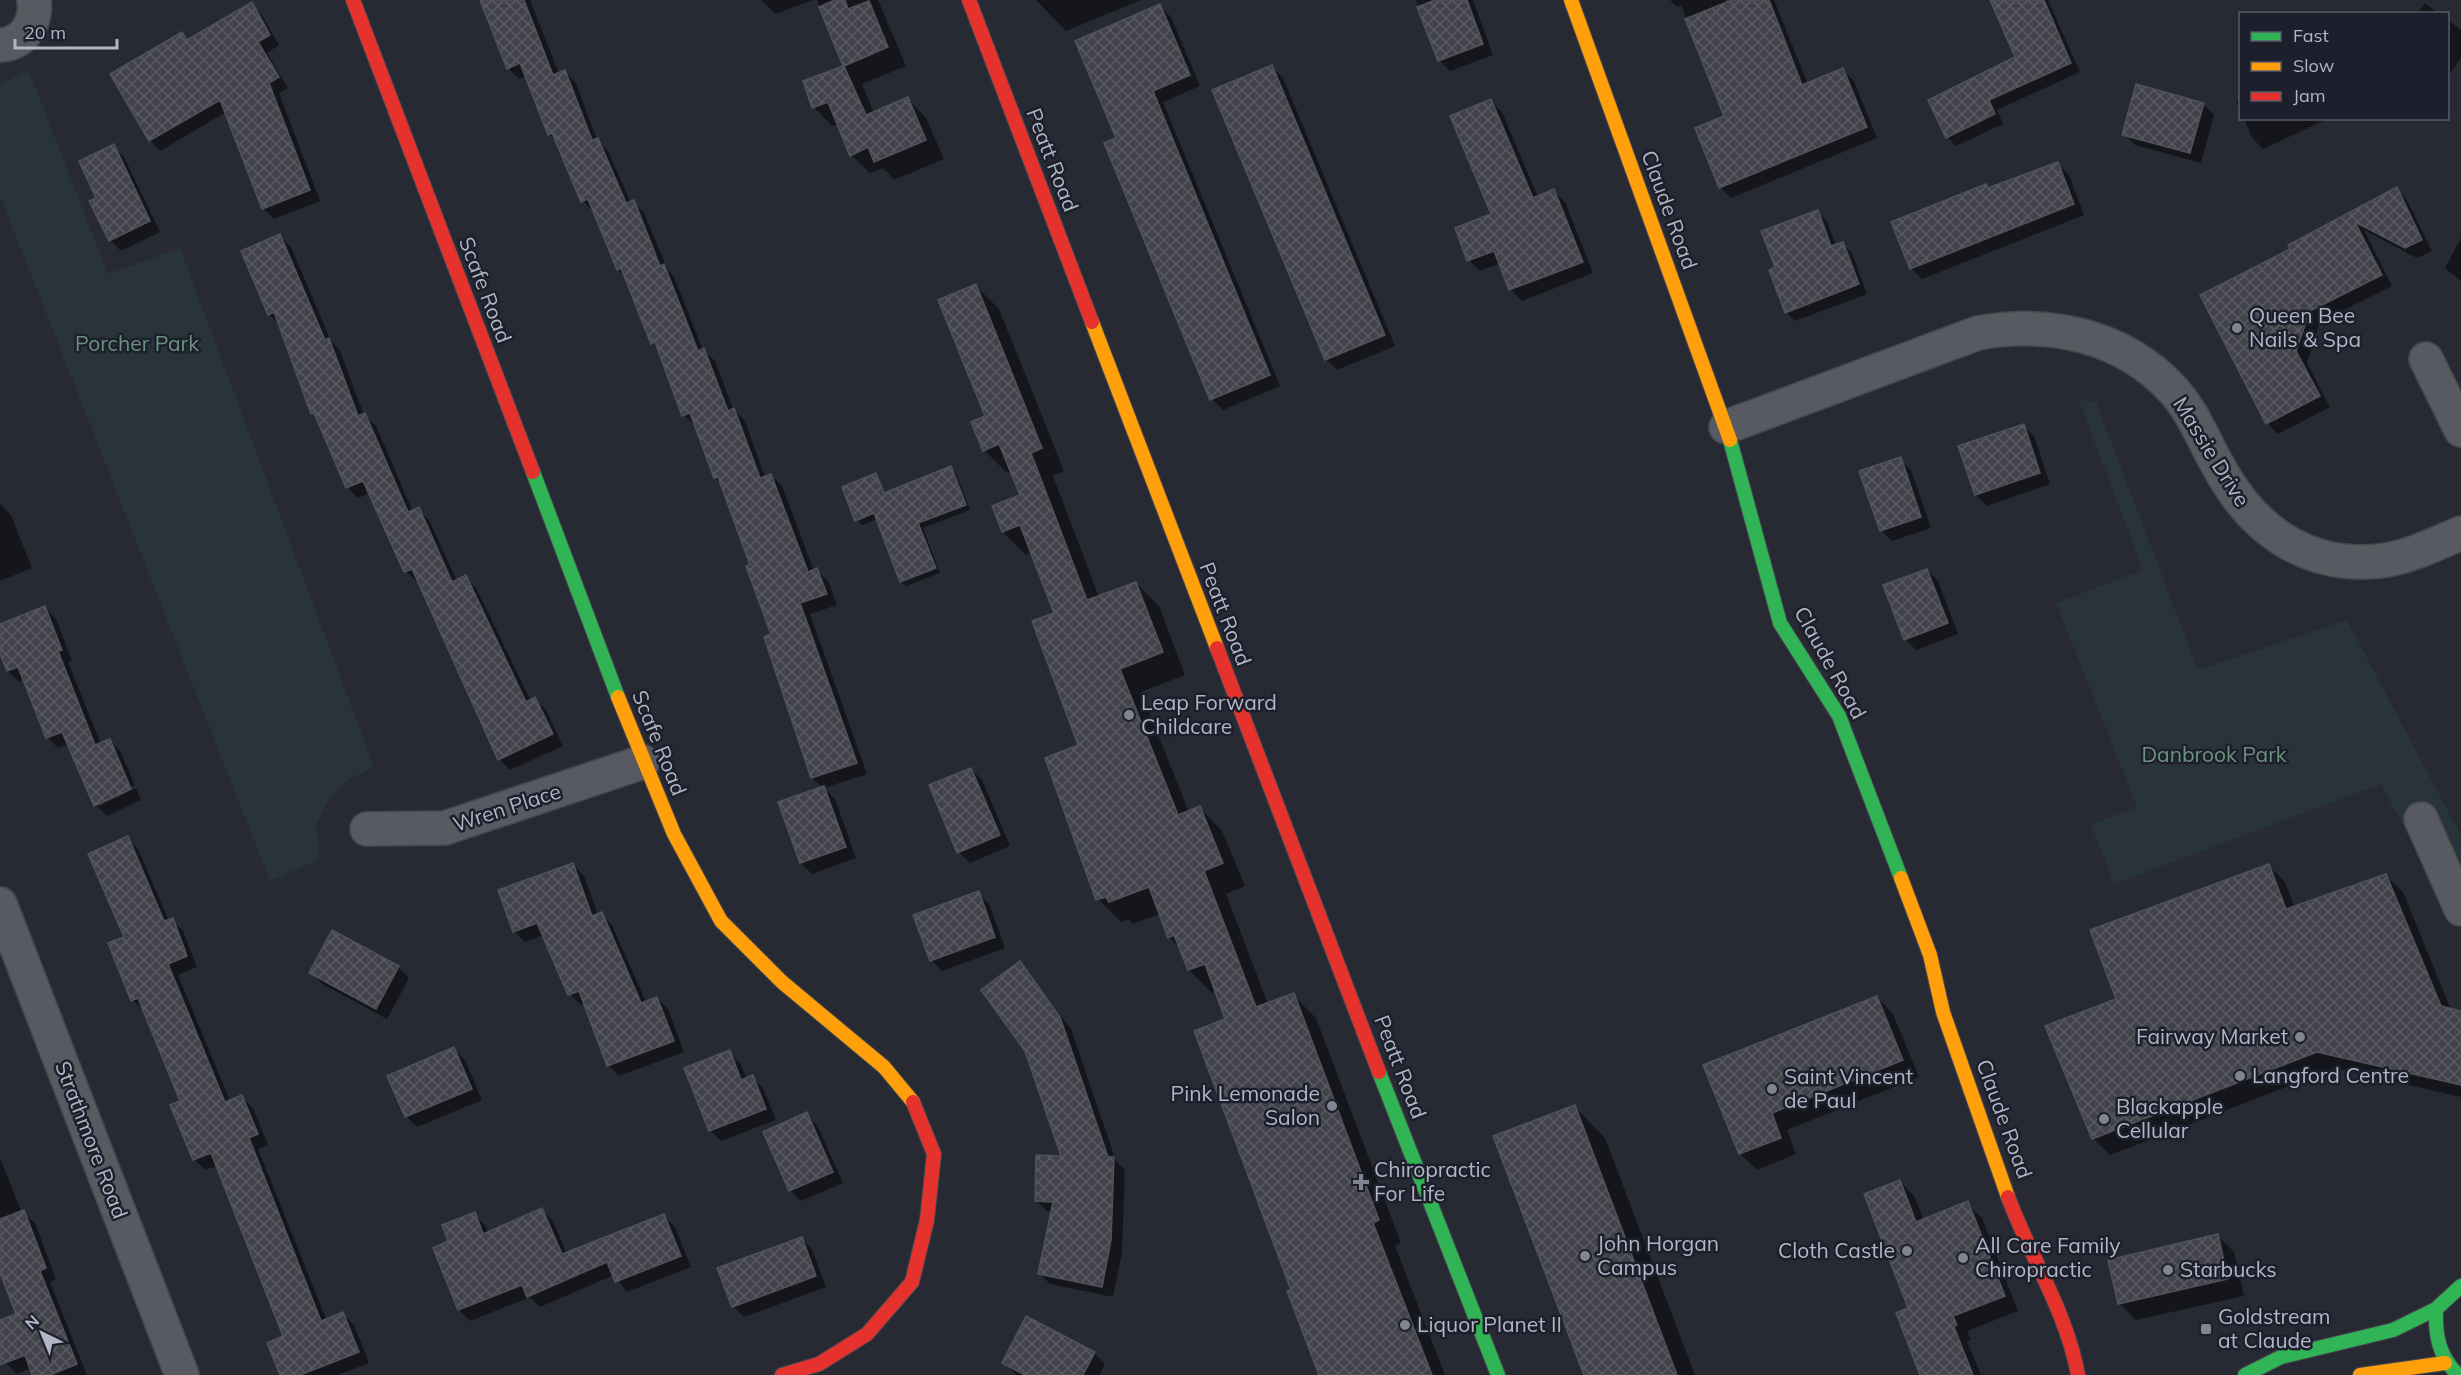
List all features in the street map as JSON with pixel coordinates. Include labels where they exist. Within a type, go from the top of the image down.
[{"type":"street","points":[[0,45],[17,41],[26,33],[33,22],[34,0]]},
{"type":"street","name":"Scafe Road","points":[[353,0],[643,762],[674,834],[721,921],[782,982],[884,1067],[915,1104],[934,1154],[927,1220],[912,1282],[867,1334],[819,1364],[782,1375]]},
{"type":"street","name":"Peatt Road","points":[[969,0],[1434,1216],[1498,1375]]},
{"type":"street","name":"Claude Road","points":[[1571,0],[1726,428],[1780,623],[1839,716],[1930,955],[1943,1012],[2020,1229],[2073,1347],[2078,1375]]},
{"type":"street","name":"Massie Drive","points":[[1726,428],[1978,333],[2009,327],[2065,331],[2092,337],[2121,351],[2149,368],[2174,391],[2194,419],[2240,502],[2261,526],[2286,543],[2317,555],[2346,561],[2379,561],[2424,549],[2461,533]]},
{"type":"street","points":[[2426,359],[2461,430]]},
{"type":"street","name":"Wren Place","points":[[367,829],[445,828],[643,762]]},
{"type":"street","points":[[2421,819],[2461,909]]},
{"type":"street","name":"Strathmore Road","points":[[0,904],[182,1375]]},
{"type":"street","points":[[2245,1375],[2281,1357],[2393,1330],[2436,1309],[2461,1286]]},
{"type":"street","points":[[2436,1309],[2434,1337],[2445,1363],[2458,1375]]},
{"type":"street","points":[[2360,1375],[2445,1363]]},
{"type":"green space","name":"Porcher Park","points":[[29,71],[108,274],[180,248],[374,767],[350,779],[332,794],[316,824],[320,859],[270,881],[0,196],[0,84]]},
{"type":"green space","name":"Danbrook Park","points":[[2078,398],[2096,402],[2198,670],[2347,620],[2461,836],[2461,924],[2455,924],[2381,784],[2114,884],[2091,825],[2137,807],[2056,603],[2143,570]]},
{"type":"building","points":[[480,0],[524,0],[553,75],[565,70],[592,140],[598,138],[626,203],[634,200],[660,266],[664,264],[698,351],[704,348],[728,411],[734,408],[760,478],[771,474],[808,572],[817,568],[827,594],[800,603],[857,763],[811,778],[764,637],[771,634],[746,566],[750,565],[718,477],[714,478],[690,413],[682,416],[655,342],[651,344],[621,268],[617,270],[588,199],[581,202],[552,133],[548,135],[520,63],[507,69]]},
{"type":"building","points":[[835,0],[845,0],[848,9],[869,1],[888,47],[844,66],[866,115],[908,97],[926,140],[874,162],[868,147],[850,156],[828,102],[812,108],[803,81],[843,66],[819,7]]},
{"type":"building","points":[[1435,0],[1467,0],[1483,44],[1438,61],[1417,7]]},
{"type":"building","points":[[1732,0],[1769,0],[1802,85],[1843,68],[1867,127],[1719,188],[1695,128],[1724,116],[1685,19]]},
{"type":"building","points":[[1990,0],[2044,0],[2071,63],[1989,100],[1995,114],[1946,138],[1928,100],[2015,57]]},
{"type":"building","points":[[252,2],[270,35],[258,42],[279,77],[269,83],[310,190],[262,209],[220,100],[149,141],[110,74],[182,32],[187,40]]},
{"type":"building","points":[[1160,4],[1190,75],[1153,91],[1270,375],[1210,400],[1104,143],[1116,138],[1075,41]]},
{"type":"building","points":[[1272,65],[1385,335],[1325,360],[1212,90]]},
{"type":"building","points":[[2136,84],[2204,103],[2190,153],[2122,135]]},
{"type":"building","points":[[1491,99],[1533,198],[1554,189],[1583,262],[1509,290],[1494,251],[1467,261],[1455,228],[1491,214],[1450,116]]},
{"type":"building","points":[[114,144],[150,221],[109,241],[89,201],[96,198],[79,161]]},
{"type":"building","points":[[2058,162],[2074,204],[1910,269],[1891,222],[1986,184],[1988,188]]},
{"type":"building","points":[[2397,187],[2422,240],[2405,248],[2355,222],[2382,275],[2310,311],[2296,351],[2320,396],[2266,424],[2200,295],[2290,249],[2288,245]]},
{"type":"building","points":[[1818,210],[1831,246],[1843,242],[1859,284],[1785,313],[1769,270],[1775,267],[1761,231]]},
{"type":"building","points":[[280,234],[325,340],[329,338],[358,416],[365,413],[408,512],[419,507],[452,582],[466,575],[526,702],[535,697],[553,734],[498,760],[412,569],[404,572],[363,481],[346,488],[314,413],[311,414],[274,312],[268,315],[241,251]]},
{"type":"building","points":[[976,284],[1042,448],[1031,453],[1087,600],[1136,582],[1163,652],[1120,669],[1178,815],[1200,806],[1223,863],[1204,871],[1256,1007],[1294,993],[1379,1220],[1373,1223],[1432,1375],[1319,1375],[1287,1291],[1291,1290],[1194,1031],[1225,1019],[1205,964],[1188,970],[1174,935],[1168,938],[1149,887],[1109,902],[1106,897],[1096,900],[1045,758],[1078,745],[1032,621],[1054,613],[1020,525],[1002,532],[992,506],[1020,495],[999,444],[983,451],[971,422],[985,416],[938,300]]},
{"type":"building","points":[[2024,424],[2040,473],[1975,495],[1958,446]]},
{"type":"building","points":[[1901,457],[1921,517],[1880,531],[1859,471]]},
{"type":"building","points":[[951,466],[966,505],[918,523],[936,568],[900,582],[874,513],[855,521],[842,487],[876,473],[884,493]]},
{"type":"building","points":[[1927,569],[1948,623],[1904,640],[1883,585]]},
{"type":"building","points":[[45,606],[62,650],[58,651],[95,745],[110,739],[131,789],[94,806],[62,732],[46,738],[18,667],[7,671],[0,654],[0,624]]},
{"type":"building","points":[[971,768],[1000,835],[957,853],[929,785]]},
{"type":"building","points":[[824,786],[846,847],[800,863],[778,802]]},
{"type":"building","points":[[128,836],[164,921],[173,918],[187,956],[168,964],[225,1102],[242,1095],[258,1134],[249,1138],[321,1321],[343,1312],[359,1352],[300,1375],[280,1375],[267,1343],[283,1336],[211,1153],[193,1160],[170,1105],[180,1101],[138,998],[131,1001],[108,943],[124,937],[88,854]]},
{"type":"building","points":[[573,863],[592,916],[602,912],[641,1003],[657,997],[674,1041],[607,1066],[579,991],[568,995],[537,923],[513,932],[498,890]]},
{"type":"building","points":[[2269,864],[2286,909],[2386,874],[2441,1006],[2461,1011],[2461,1085],[2317,1052],[2092,1139],[2045,1026],[2116,999],[2090,930]]},
{"type":"building","points":[[979,891],[995,937],[930,961],[913,915]]},
{"type":"building","points":[[332,930],[399,966],[376,1009],[309,973]]},
{"type":"building","points":[[1020,961],[1060,1017],[1108,1157],[1114,1157],[1111,1240],[1102,1287],[1038,1274],[1053,1202],[1035,1201],[1036,1155],[1061,1156],[1025,1051],[981,990]]},
{"type":"building","name":"Saint Vincent de Paul","points":[[1877,996],[1903,1060],[1772,1113],[1781,1138],[1739,1154],[1703,1065]]},
{"type":"building","points":[[454,1047],[472,1089],[405,1117],[387,1076]]},
{"type":"building","points":[[730,1050],[741,1080],[753,1075],[766,1109],[709,1131],[684,1068]]},
{"type":"building","name":"John Horgan Campus","points":[[1575,1105],[1677,1375],[1584,1375],[1493,1136]]},
{"type":"building","points":[[807,1112],[833,1172],[789,1191],[763,1132]]},
{"type":"building","name":"Cloth Castle","points":[[1900,1180],[1916,1222],[1968,1201],[2005,1296],[1953,1316],[1957,1325],[1954,1327],[1973,1375],[1920,1375],[1896,1313],[1908,1308],[1864,1194]]},
{"type":"building","points":[[542,1208],[562,1254],[664,1214],[681,1256],[615,1282],[607,1262],[527,1297],[522,1285],[458,1310],[433,1248],[448,1241],[442,1225],[475,1212],[483,1234]]},
{"type":"building","points":[[24,1210],[46,1268],[40,1271],[77,1364],[50,1375],[32,1375],[25,1355],[0,1365],[0,1320],[16,1314],[0,1273],[0,1219]]},
{"type":"building","name":"Starbucks","points":[[2218,1234],[2228,1279],[2118,1304],[2108,1260]]},
{"type":"building","points":[[802,1237],[816,1276],[732,1307],[717,1268]]},
{"type":"building","points":[[1026,1316],[1095,1352],[1083,1375],[1025,1375],[1002,1363]]},
{"type":"traffic: fast","points":[[1730,440],[1780,623],[1839,716],[1901,878]]},
{"type":"traffic: fast","points":[[533,472],[618,697]]},
{"type":"traffic: fast","points":[[1379,1072],[1498,1375]]},
{"type":"traffic: fast","points":[[2458,1375],[2442,1353],[2436,1328],[2436,1309],[2461,1286]]},
{"type":"traffic: fast","points":[[2245,1375],[2281,1357],[2393,1330],[2436,1309]]},
{"type":"traffic: slow","points":[[1571,0],[1730,440]]},
{"type":"traffic: slow","points":[[1092,322],[1217,648]]},
{"type":"traffic: slow","points":[[618,697],[674,834],[721,921],[782,982],[884,1067],[913,1102]]},
{"type":"traffic: slow","points":[[1901,878],[1930,955],[1943,1012],[2008,1197]]},
{"type":"traffic: slow","points":[[2360,1375],[2445,1363]]},
{"type":"traffic: jam","points":[[353,0],[533,472]]},
{"type":"traffic: jam","points":[[969,0],[1092,322]]},
{"type":"traffic: jam","points":[[1217,648],[1379,1072]]},
{"type":"traffic: jam","points":[[782,1375],[819,1364],[867,1334],[912,1282],[927,1220],[934,1154],[913,1102]]},
{"type":"traffic: jam","points":[[2008,1197],[2066,1329],[2078,1375]]},
{"type":"place","name":"Queen Bee Nails & Spa","points":[[2237,328]]},
{"type":"place","name":"Leap Forward Childcare","points":[[1129,715]]},
{"type":"place","name":"Fairway Market","points":[[2300,1037]]},
{"type":"place","name":"Langford Centre","points":[[2240,1076]]},
{"type":"place","name":"Saint Vincent de Paul","points":[[1772,1089]]},
{"type":"place","name":"Pink Lemonade Salon","points":[[1332,1106]]},
{"type":"place","name":"Blackapple Cellular","points":[[2104,1119]]},
{"type":"place","name":"Chiropractic For Life","points":[[1361,1182]]},
{"type":"place","name":"Cloth Castle","points":[[1907,1251]]},
{"type":"place","name":"John Horgan Campus","points":[[1585,1256]]},
{"type":"place","name":"All Care Family Chiropractic","points":[[1963,1258]]},
{"type":"place","name":"Starbucks","points":[[2168,1270]]},
{"type":"place","name":"Liquor Planet II","points":[[1405,1325]]},
{"type":"place","name":"Goldstream at Claude","points":[[2206,1329]]}]
